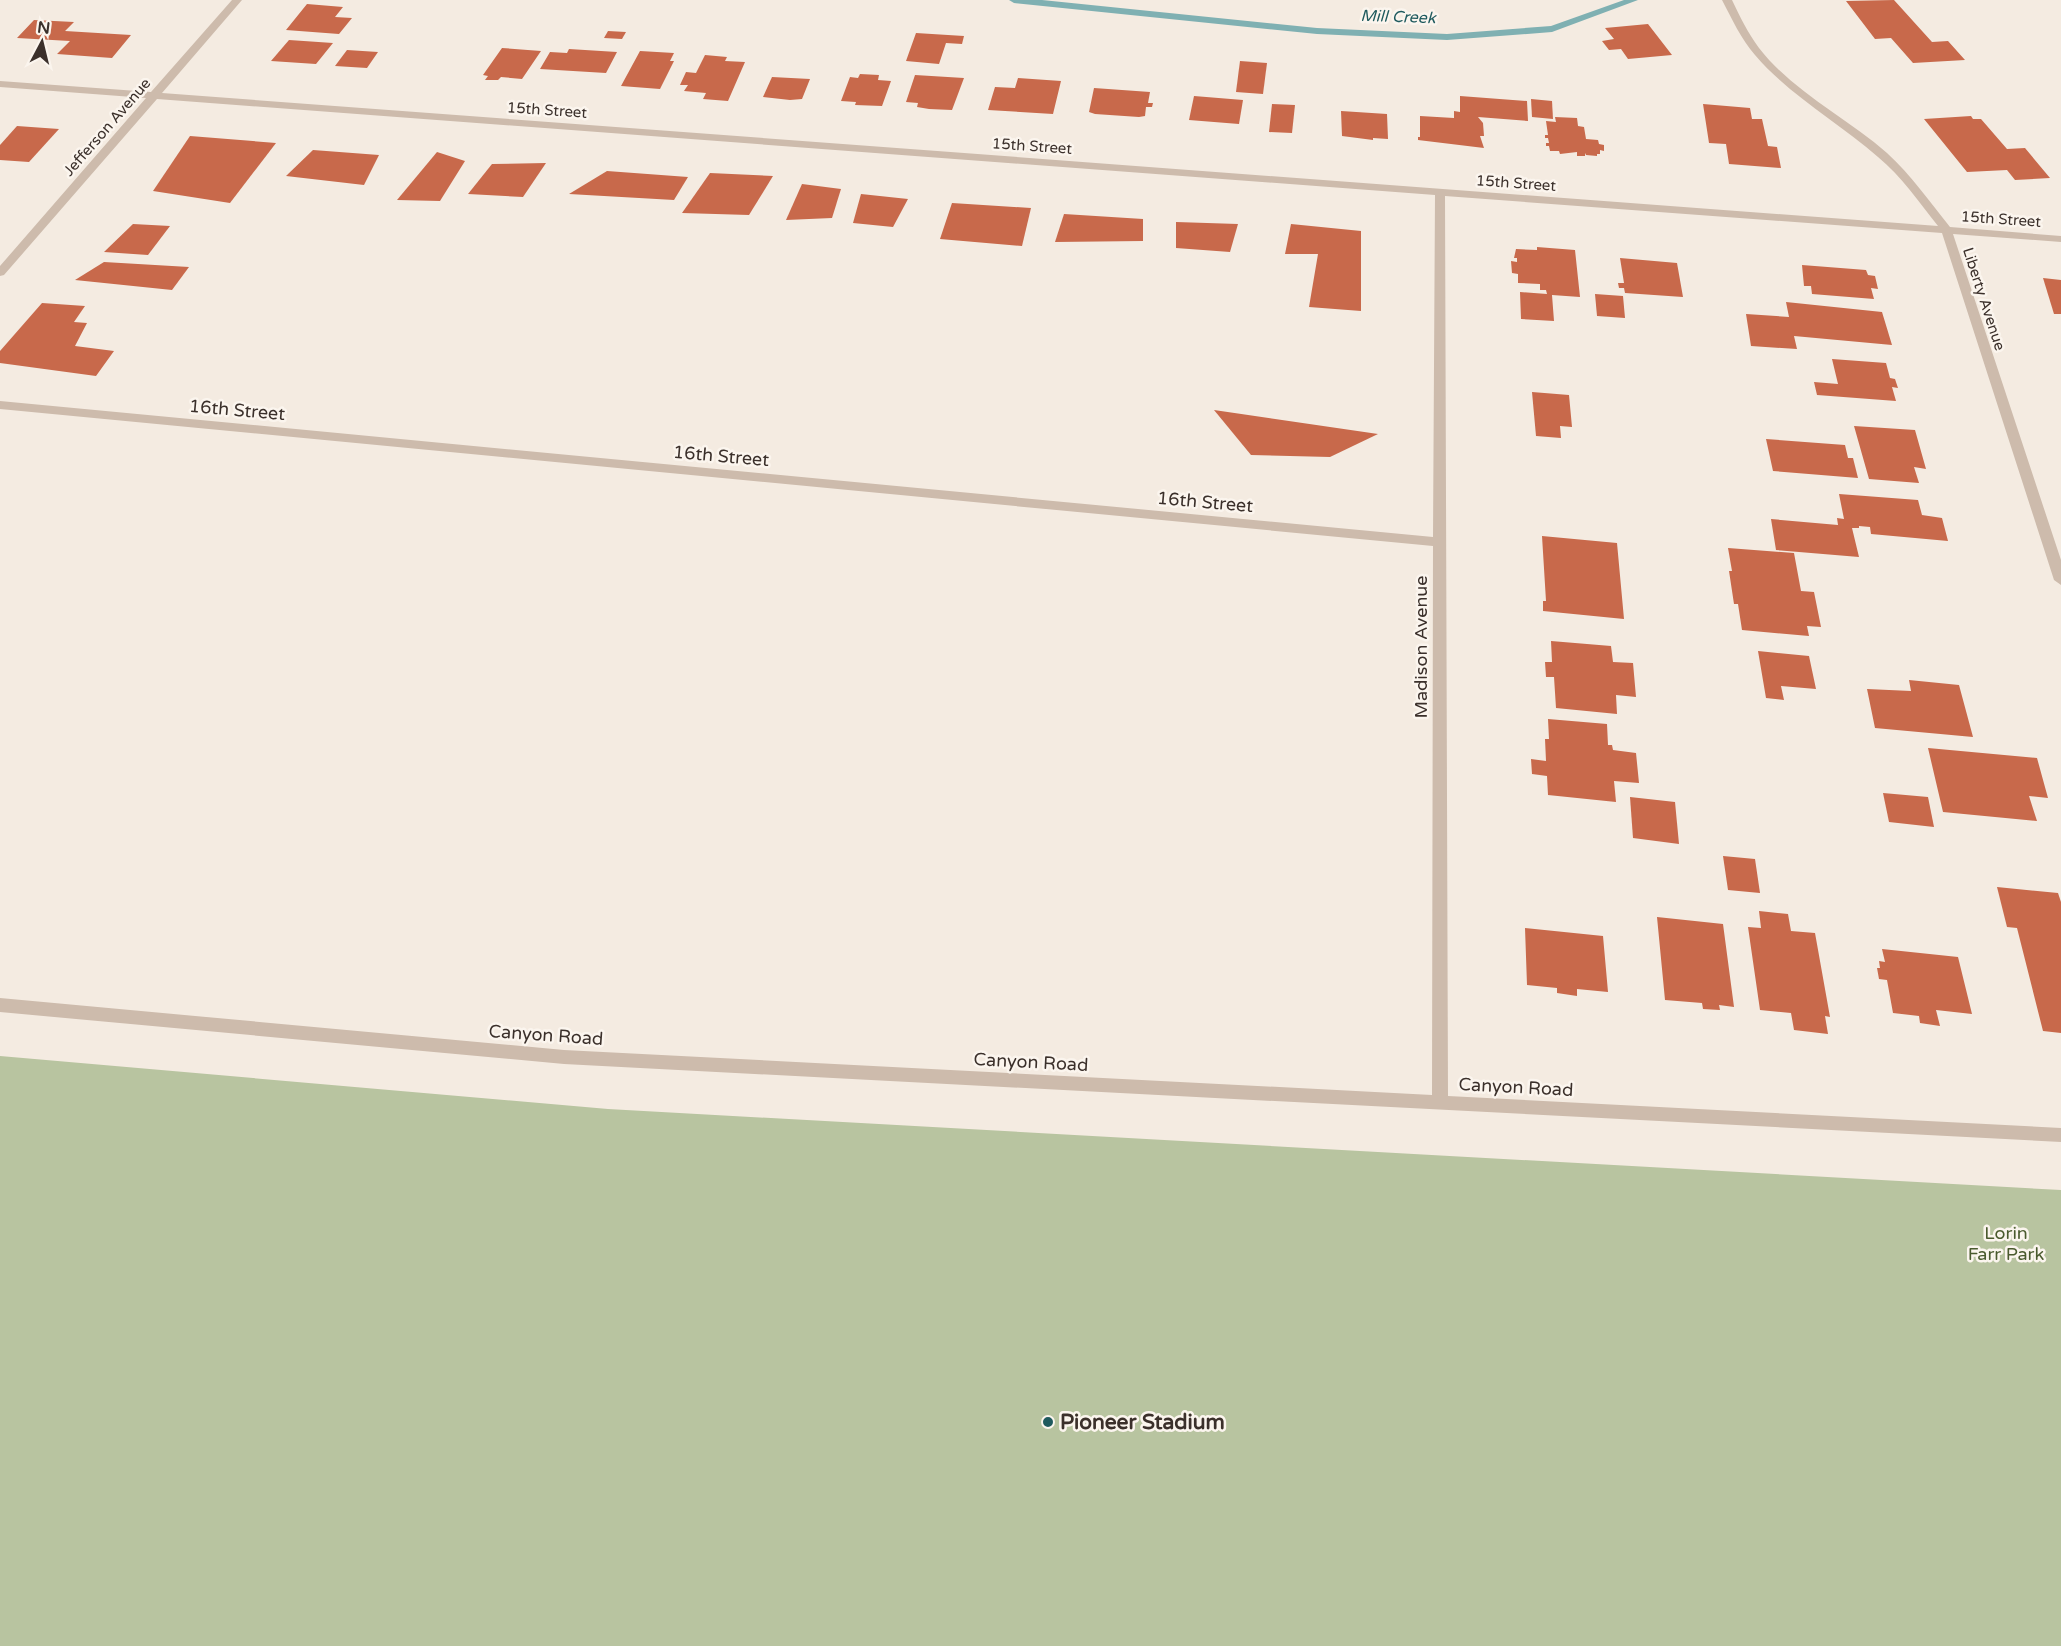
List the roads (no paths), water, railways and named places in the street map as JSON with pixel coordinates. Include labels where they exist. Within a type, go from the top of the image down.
[{"type":"street","name":"Jefferson Avenue","points":[[0,273],[237,0]]},
{"type":"street","name":"Liberty Avenue","points":[[1727,0],[1748,42],[1766,63],[1804,98],[1883,155],[1910,182],[1946,230],[2061,580]]},
{"type":"street","name":"15th Street","points":[[0,84],[2061,239]]},
{"type":"street","name":"Madison Avenue","points":[[1440,192],[1440,1103]]},
{"type":"street","name":"16th Street","points":[[0,405],[1439,542]]},
{"type":"street","name":"Canyon Road","points":[[0,1005],[564,1057],[2061,1135]]},
{"type":"waterway","name":"Mill Creek","points":[[1014,0],[1317,31],[1447,37],[1552,29],[1633,0]]},
{"type":"place","name":"Pioneer Stadium","points":[[1048,1422]]},
{"type":"park label","name":"Lorin Farr Park","points":[[2006,1243]]}]
